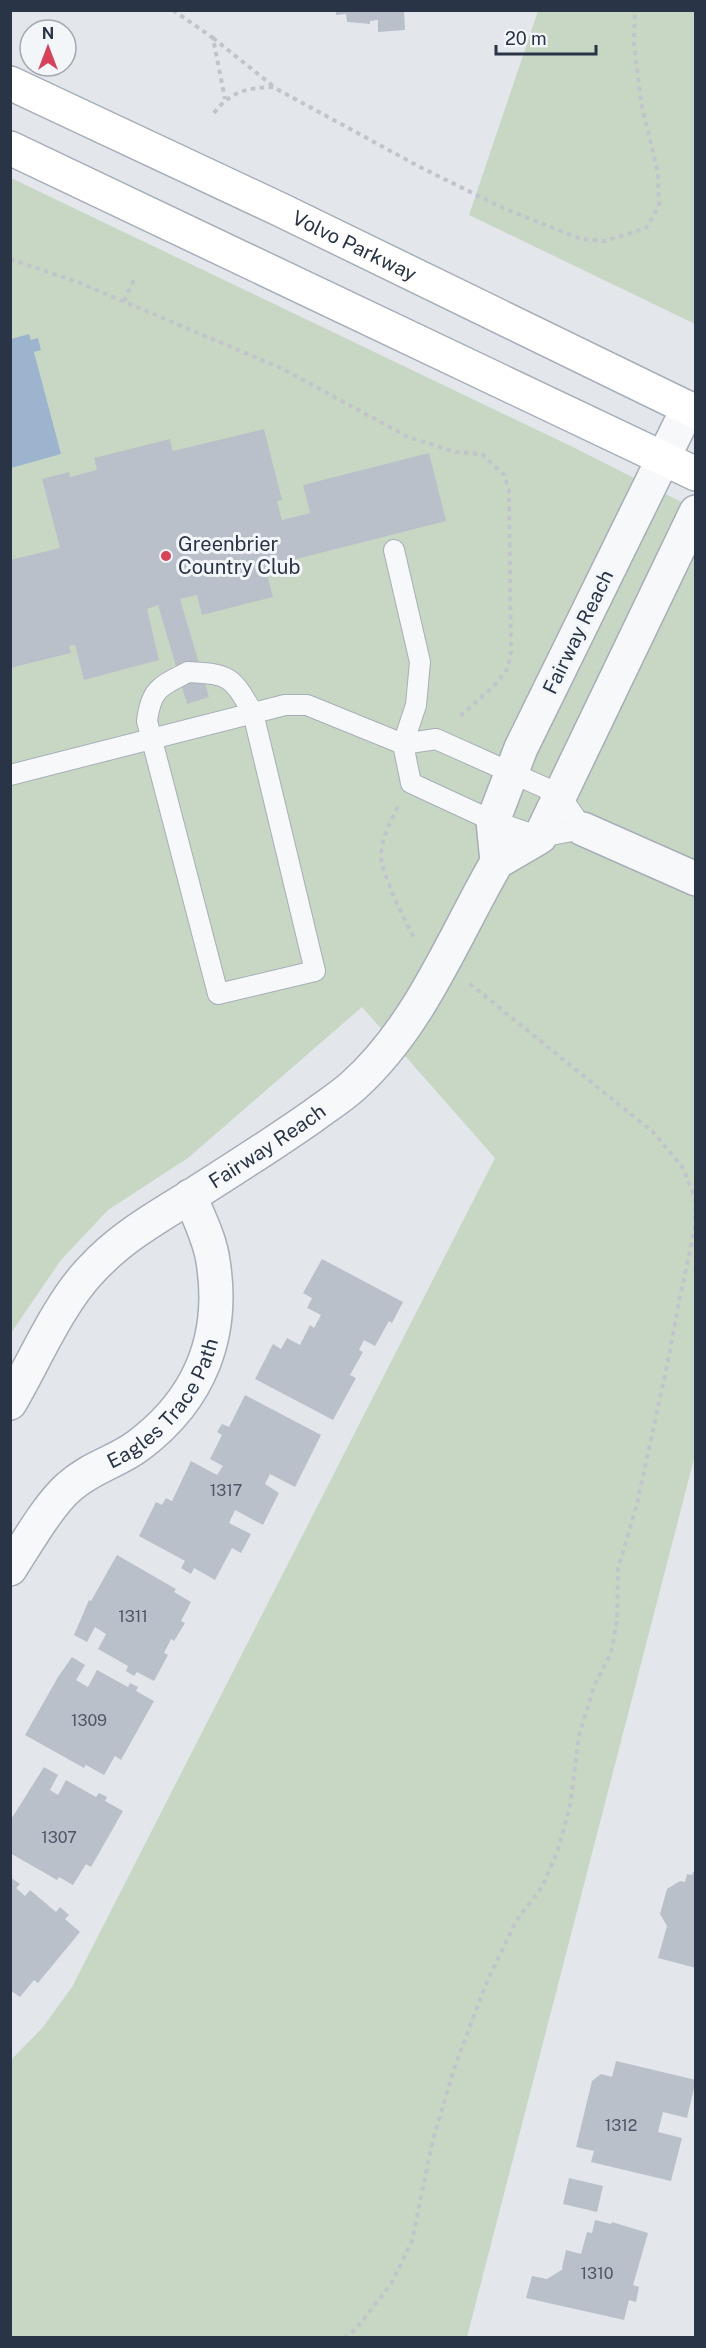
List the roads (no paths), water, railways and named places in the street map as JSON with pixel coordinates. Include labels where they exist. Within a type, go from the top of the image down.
[{"type":"main road","name":"Volvo Parkway","points":[[10,83],[280,210],[692,410]]},
{"type":"main road","points":[[10,148],[696,474]]},
{"type":"street","name":"Fairway Reach","points":[[497,862],[493,821],[521,748],[663,459],[692,410]]},
{"type":"street","points":[[540,837],[696,512]]},
{"type":"street","points":[[583,829],[696,879]]},
{"type":"street","name":"Fairway Reach","points":[[10,1403],[66,1304],[88,1273],[135,1230],[276,1142],[352,1087],[399,1032],[445,963],[470,909],[497,862],[540,837]]},
{"type":"street","name":"Eagles Trace Path","points":[[10,1569],[66,1489],[88,1471],[136,1447],[165,1424],[186,1399],[201,1370],[215,1319],[215,1282],[213,1258],[190,1196]]},
{"type":"lane","points":[[10,774],[285,705],[307,705],[403,744],[436,739],[512,772],[559,794],[583,829],[540,837],[493,821],[411,783],[403,744],[416,705],[420,662],[394,550]]},
{"type":"lane","points":[[188,672],[216,673],[236,683],[253,713],[315,970],[218,994],[152,738],[147,721],[149,708],[154,692],[164,684],[188,672]]},
{"type":"water","points":[[29,334],[31,340],[38,338],[41,350],[34,352],[61,454],[11,468],[11,339]]},
{"type":"place","name":"Greenbrier Country Club","points":[[166,556]]}]
